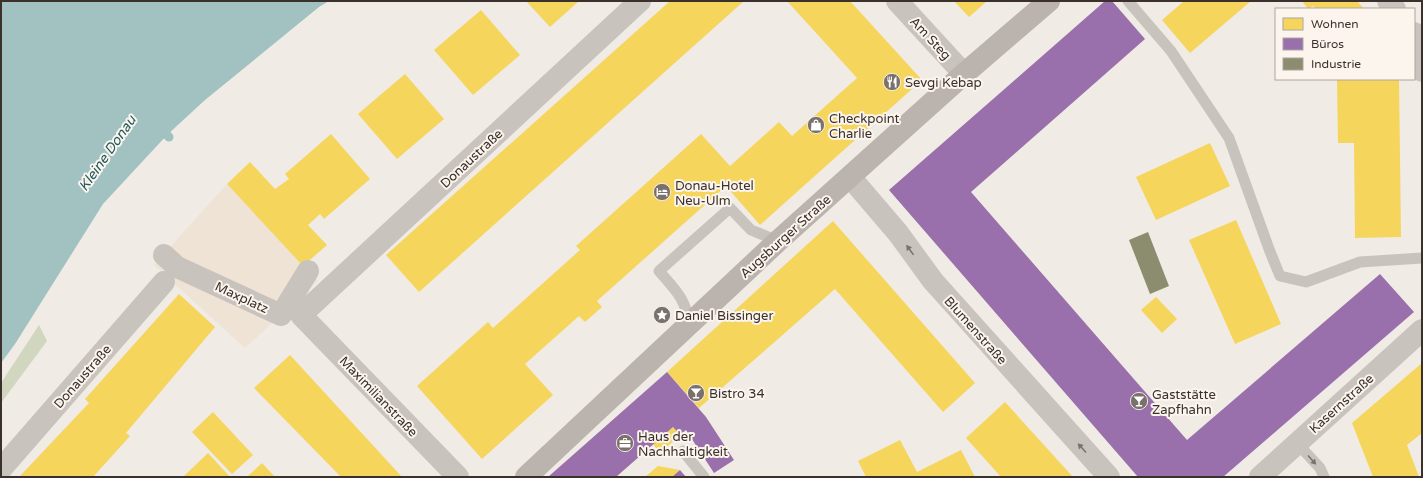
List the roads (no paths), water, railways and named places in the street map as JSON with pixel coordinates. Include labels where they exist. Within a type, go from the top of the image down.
[{"type":"street","name":"Donaustraße","points":[[301,315],[640,1]]},
{"type":"street","name":"Am Steg","points":[[897,1],[964,74]]},
{"type":"street","name":"Augsburger Straße","points":[[526,477],[778,241],[851,178],[964,74],[1049,1]]},
{"type":"street","points":[[1415,35],[1421,49],[1422,71]]},
{"type":"street","name":"Blumenstraße","points":[[851,178],[898,233],[933,282],[1109,477]]},
{"type":"street","name":"Donaustraße","points":[[1,469],[168,270]]},
{"type":"street","name":"Maxplatz","points":[[168,270],[281,315],[308,271]]},
{"type":"street","name":"Maximilianstraße","points":[[301,315],[458,477]]},
{"type":"street","name":"Kasernstraße","points":[[1260,477],[1422,330]]},
{"type":"lane","points":[[1128,1],[1171,51],[1229,138],[1280,276],[1306,282],[1360,262],[1422,258]]},
{"type":"lane","points":[[690,324],[686,307],[679,294],[659,272],[730,208],[751,230],[778,241]]},
{"type":"lane","points":[[1297,444],[1320,468],[1324,477]]},
{"type":"lane","points":[[683,451],[704,477]]},
{"type":"water","name":"Kleine Donau","points":[[1,1],[329,1],[319,7],[205,100],[167,135],[103,204],[15,344],[1,363]]},
{"type":"place","name":"Sevgi Kebap","points":[[892,82]]},
{"type":"place","name":"Checkpoint Charlie","points":[[816,125]]},
{"type":"place","name":"Donau-Hotel Neu-Ulm","points":[[662,192]]},
{"type":"place","name":"Daniel Bissinger","points":[[662,315]]},
{"type":"place","name":"Bistro 34","points":[[696,393]]},
{"type":"place","name":"Gaststätte Zapfhahn","points":[[1139,401]]},
{"type":"place","name":"Haus der Nachhaltigkeit","points":[[625,443]]}]
